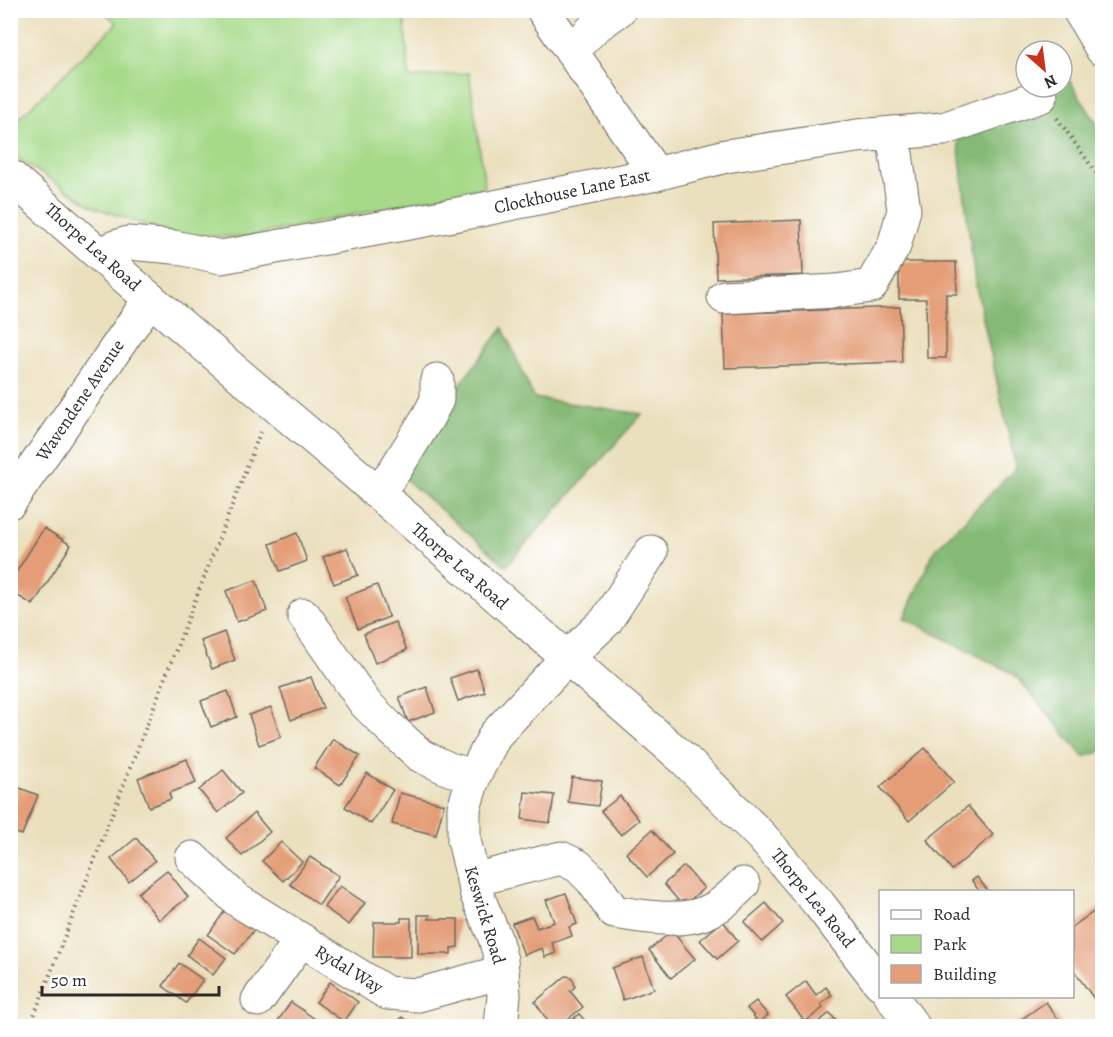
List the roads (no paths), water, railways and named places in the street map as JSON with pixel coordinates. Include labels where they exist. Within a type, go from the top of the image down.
[{"type":"main road","points":[[543,10],[656,174]]},
{"type":"main road","points":[[571,51],[595,27],[619,10]]},
{"type":"main road","points":[[1079,10],[1102,49]]},
{"type":"main road","name":"Clockhouse Lane East","points":[[102,255],[128,243],[174,247],[221,257],[475,211],[656,174],[726,156],[857,136],[943,129],[1032,99]]},
{"type":"main road","points":[[724,297],[836,291],[871,286],[894,246],[904,210],[893,133]]},
{"type":"main road","name":"Thorpe Lea Road","points":[[10,176],[686,760],[762,837],[819,904],[879,982]]},
{"type":"main road","name":"Wavendene Avenue","points":[[10,502],[150,299]]},
{"type":"main road","points":[[377,493],[388,480],[428,417],[437,400],[437,380]]},
{"type":"main road","name":"Keswick Road","points":[[501,1026],[504,995],[501,960],[477,895],[464,840],[464,808],[474,776],[495,735],[567,658],[606,621],[651,552]]},
{"type":"main road","points":[[304,615],[365,703],[388,726],[422,756],[449,769],[474,776]]},
{"type":"main road","name":"Rydal Way","points":[[192,858],[237,900],[387,993],[418,995],[502,972]]},
{"type":"main road","points":[[473,880],[561,858],[578,866],[585,873],[614,912],[672,918],[694,916],[712,910],[724,903],[743,884]]},
{"type":"main road","name":"Rydal Way","points":[[258,1000],[301,940]]},
{"type":"main road","points":[[893,998],[914,1026]]}]
